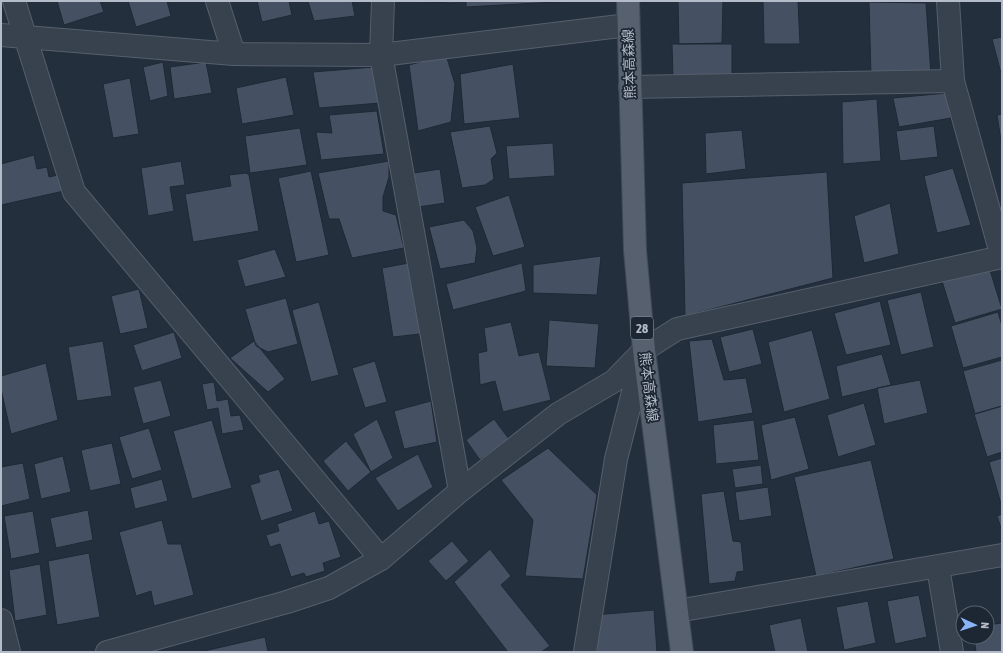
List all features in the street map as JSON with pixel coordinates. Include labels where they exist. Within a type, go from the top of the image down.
[{"type":"main road","name":"熊本高森線","points":[[628,1],[635,250],[644,350],[682,652]]},
{"type":"street","points":[[14,1],[24,37],[74,192],[380,558]]},
{"type":"street","points":[[217,1],[234,54]]},
{"type":"street","points":[[383,1],[381,54],[460,491]]},
{"type":"street","points":[[107,652],[280,604],[329,588],[380,558],[460,491],[566,408],[614,381],[644,350],[677,329],[1002,257],[953,81],[948,1]]},
{"type":"street","points":[[1,35],[234,54],[381,54],[628,25]]},
{"type":"street","points":[[630,87],[953,81]]},
{"type":"street","points":[[585,652],[616,459],[644,350]]},
{"type":"street","points":[[677,611],[1002,555]]},
{"type":"street","points":[[938,567],[952,652]]},
{"type":"street","points":[[1,620],[9,652]]},
{"type":"building","points":[[57,1],[100,1],[104,12],[64,25]]},
{"type":"building","points":[[128,1],[167,1],[171,16],[136,27]]},
{"type":"building","points":[[257,1],[289,1],[292,15],[262,22]]},
{"type":"building","points":[[308,1],[352,1],[355,16],[314,21]]},
{"type":"building","points":[[408,1],[453,1],[453,3]]},
{"type":"building","points":[[466,1],[574,1],[466,7]]},
{"type":"building","points":[[678,1],[723,1],[722,43],[679,44]]},
{"type":"building","points":[[763,1],[798,1],[800,44],[764,44]]},
{"type":"building","points":[[869,2],[926,3],[931,75],[871,77]]},
{"type":"building","points":[[1002,37],[1002,77],[992,39]]},
{"type":"building","points":[[672,44],[732,44],[732,77],[673,78]]},
{"type":"building","points":[[446,55],[455,84],[451,122],[418,131],[409,65]]},
{"type":"building","points":[[163,62],[168,96],[150,101],[143,67]]},
{"type":"building","points":[[206,62],[212,93],[174,99],[170,67]]},
{"type":"building","points":[[513,64],[520,118],[464,124],[460,74]]},
{"type":"building","points":[[374,67],[380,103],[319,108],[313,72]]},
{"type":"building","points":[[286,77],[294,115],[242,124],[236,88]]},
{"type":"building","points":[[130,78],[139,134],[113,138],[103,84]]},
{"type":"building","points":[[947,93],[951,118],[899,127],[893,98]]},
{"type":"building","points":[[877,99],[881,161],[843,164],[842,102]]},
{"type":"building","points":[[377,111],[384,154],[321,160],[316,132],[332,133],[329,115]]},
{"type":"building","points":[[1002,114],[1002,147],[997,115]]},
{"type":"building","points":[[490,126],[497,153],[491,159],[494,179],[485,185],[462,188],[450,132]]},
{"type":"building","points":[[934,126],[938,157],[900,161],[896,131]]},
{"type":"building","points":[[300,128],[307,165],[250,173],[245,136]]},
{"type":"building","points":[[742,130],[746,169],[706,174],[705,133]]},
{"type":"building","points":[[553,143],[555,176],[509,179],[506,146]]},
{"type":"building","points":[[34,155],[37,169],[47,167],[49,177],[58,175],[64,191],[1,205],[1,164]]},
{"type":"building","points":[[181,161],[185,185],[170,187],[174,211],[148,216],[141,168]]},
{"type":"building","points":[[389,161],[389,177],[383,197],[383,211],[396,215],[404,248],[352,258],[339,219],[329,219],[318,173]]},
{"type":"building","points":[[953,168],[971,225],[937,233],[924,176]]},
{"type":"building","points":[[440,169],[445,203],[418,207],[414,173]]},
{"type":"building","points":[[311,171],[329,255],[296,262],[278,178]]},
{"type":"building","points":[[827,172],[833,278],[685,316],[682,183]]},
{"type":"building","points":[[246,173],[249,175],[259,231],[193,242],[185,194],[231,186],[229,175]]},
{"type":"building","points":[[509,195],[525,247],[493,256],[475,207]]},
{"type":"building","points":[[890,203],[899,254],[864,263],[854,216]]},
{"type":"building","points":[[464,220],[473,231],[477,248],[475,263],[440,269],[429,227]]},
{"type":"building","points":[[275,249],[286,277],[245,287],[237,260]]},
{"type":"building","points":[[601,256],[597,295],[533,293],[533,265]]},
{"type":"building","points":[[409,263],[420,334],[393,337],[382,268]]},
{"type":"building","points":[[522,263],[526,291],[453,310],[446,284]]},
{"type":"building","points":[[989,267],[1002,309],[955,323],[942,281]]},
{"type":"building","points":[[139,289],[148,328],[120,334],[111,296]]},
{"type":"building","points":[[921,292],[934,347],[901,355],[887,300]]},
{"type":"building","points":[[286,298],[298,344],[268,352],[256,346],[245,309]]},
{"type":"building","points":[[880,301],[891,345],[846,355],[834,313]]},
{"type":"building","points":[[319,302],[339,375],[311,382],[292,310]]},
{"type":"building","points":[[998,312],[1002,326],[1002,357],[963,368],[951,326]]},
{"type":"building","points":[[549,320],[599,324],[595,368],[546,366]]},
{"type":"building","points":[[511,322],[519,356],[539,352],[551,400],[503,412],[495,381],[480,385],[478,353],[487,351],[484,328]]},
{"type":"building","points":[[753,329],[762,364],[729,372],[720,337]]},
{"type":"building","points":[[812,330],[830,399],[784,412],[768,342]]},
{"type":"building","points":[[174,332],[182,358],[142,371],[133,345]]},
{"type":"building","points":[[712,339],[724,380],[746,378],[753,413],[698,422],[689,341]]},
{"type":"building","points":[[103,341],[112,396],[77,401],[68,347]]},
{"type":"building","points":[[254,341],[285,379],[268,392],[230,358]]},
{"type":"building","points":[[882,354],[891,385],[842,397],[836,366]]},
{"type":"building","points":[[1002,360],[1002,406],[975,414],[963,371]]},
{"type":"building","points":[[375,361],[387,402],[365,408],[352,368]]},
{"type":"building","points":[[46,363],[58,420],[11,434],[1,389],[1,376]]},
{"type":"building","points":[[161,380],[171,416],[143,424],[133,387]]},
{"type":"building","points":[[920,380],[928,413],[884,424],[877,388]]},
{"type":"building","points":[[214,382],[217,401],[228,399],[231,416],[240,415],[244,430],[222,434],[218,408],[207,410],[202,384]]},
{"type":"building","points":[[431,401],[437,442],[404,449],[394,411]]},
{"type":"building","points":[[864,403],[876,445],[838,457],[827,415]]},
{"type":"building","points":[[1002,406],[1002,452],[987,457],[974,414]]},
{"type":"building","points":[[795,417],[809,469],[771,480],[761,425]]},
{"type":"building","points":[[377,419],[393,458],[371,472],[353,434]]},
{"type":"building","points":[[494,419],[509,439],[480,460],[466,440]]},
{"type":"building","points":[[212,420],[232,488],[192,499],[173,431]]},
{"type":"building","points":[[754,420],[759,460],[716,464],[713,425]]},
{"type":"building","points":[[149,428],[162,470],[132,479],[119,437]]},
{"type":"building","points":[[346,441],[371,472],[348,491],[323,461]]},
{"type":"building","points":[[112,443],[121,484],[90,491],[81,450]]},
{"type":"building","points":[[548,448],[597,495],[583,579],[525,576],[533,520],[501,480]]},
{"type":"building","points":[[418,454],[433,487],[398,511],[375,478]]},
{"type":"building","points":[[63,456],[71,492],[41,499],[34,464]]},
{"type":"building","points":[[1002,458],[1002,504],[1001,504],[989,462]]},
{"type":"building","points":[[871,460],[894,559],[816,576],[794,477]]},
{"type":"building","points":[[23,463],[30,499],[1,506],[1,467]]},
{"type":"building","points":[[761,465],[763,484],[735,488],[732,469]]},
{"type":"building","points":[[279,469],[293,511],[261,521],[250,485],[260,482],[258,475]]},
{"type":"building","points":[[162,479],[168,501],[135,509],[130,488]]},
{"type":"building","points":[[768,487],[772,516],[739,521],[735,492]]},
{"type":"building","points":[[724,491],[733,541],[741,542],[744,571],[737,572],[735,581],[709,584],[701,494]]},
{"type":"building","points":[[88,510],[93,540],[56,548],[50,518]]},
{"type":"building","points":[[33,511],[40,553],[11,559],[4,516]]},
{"type":"building","points":[[315,511],[319,524],[329,521],[341,557],[323,563],[325,571],[306,577],[304,573],[291,577],[280,544],[270,547],[266,535],[279,531],[277,524]]},
{"type":"building","points":[[1002,514],[1002,531],[997,516]]},
{"type":"building","points":[[162,520],[168,544],[181,544],[194,595],[154,606],[151,591],[136,596],[119,532]]},
{"type":"building","points":[[452,541],[469,561],[446,581],[428,561]]},
{"type":"building","points":[[490,549],[511,576],[501,585],[550,646],[541,652],[508,652],[454,582]]},
{"type":"building","points":[[89,553],[100,617],[57,625],[48,561]]},
{"type":"building","points":[[40,564],[47,615],[15,621],[9,570]]},
{"type":"building","points":[[919,595],[927,637],[895,644],[887,601]]},
{"type":"building","points":[[868,601],[876,643],[844,650],[836,607]]},
{"type":"building","points":[[654,610],[657,652],[597,652],[594,615]]},
{"type":"building","points":[[801,618],[808,652],[775,652],[769,625]]},
{"type":"building","points":[[1002,623],[1002,652],[976,652],[975,645],[995,645],[995,624]]},
{"type":"building","points":[[265,637],[268,652],[200,652]]}]
